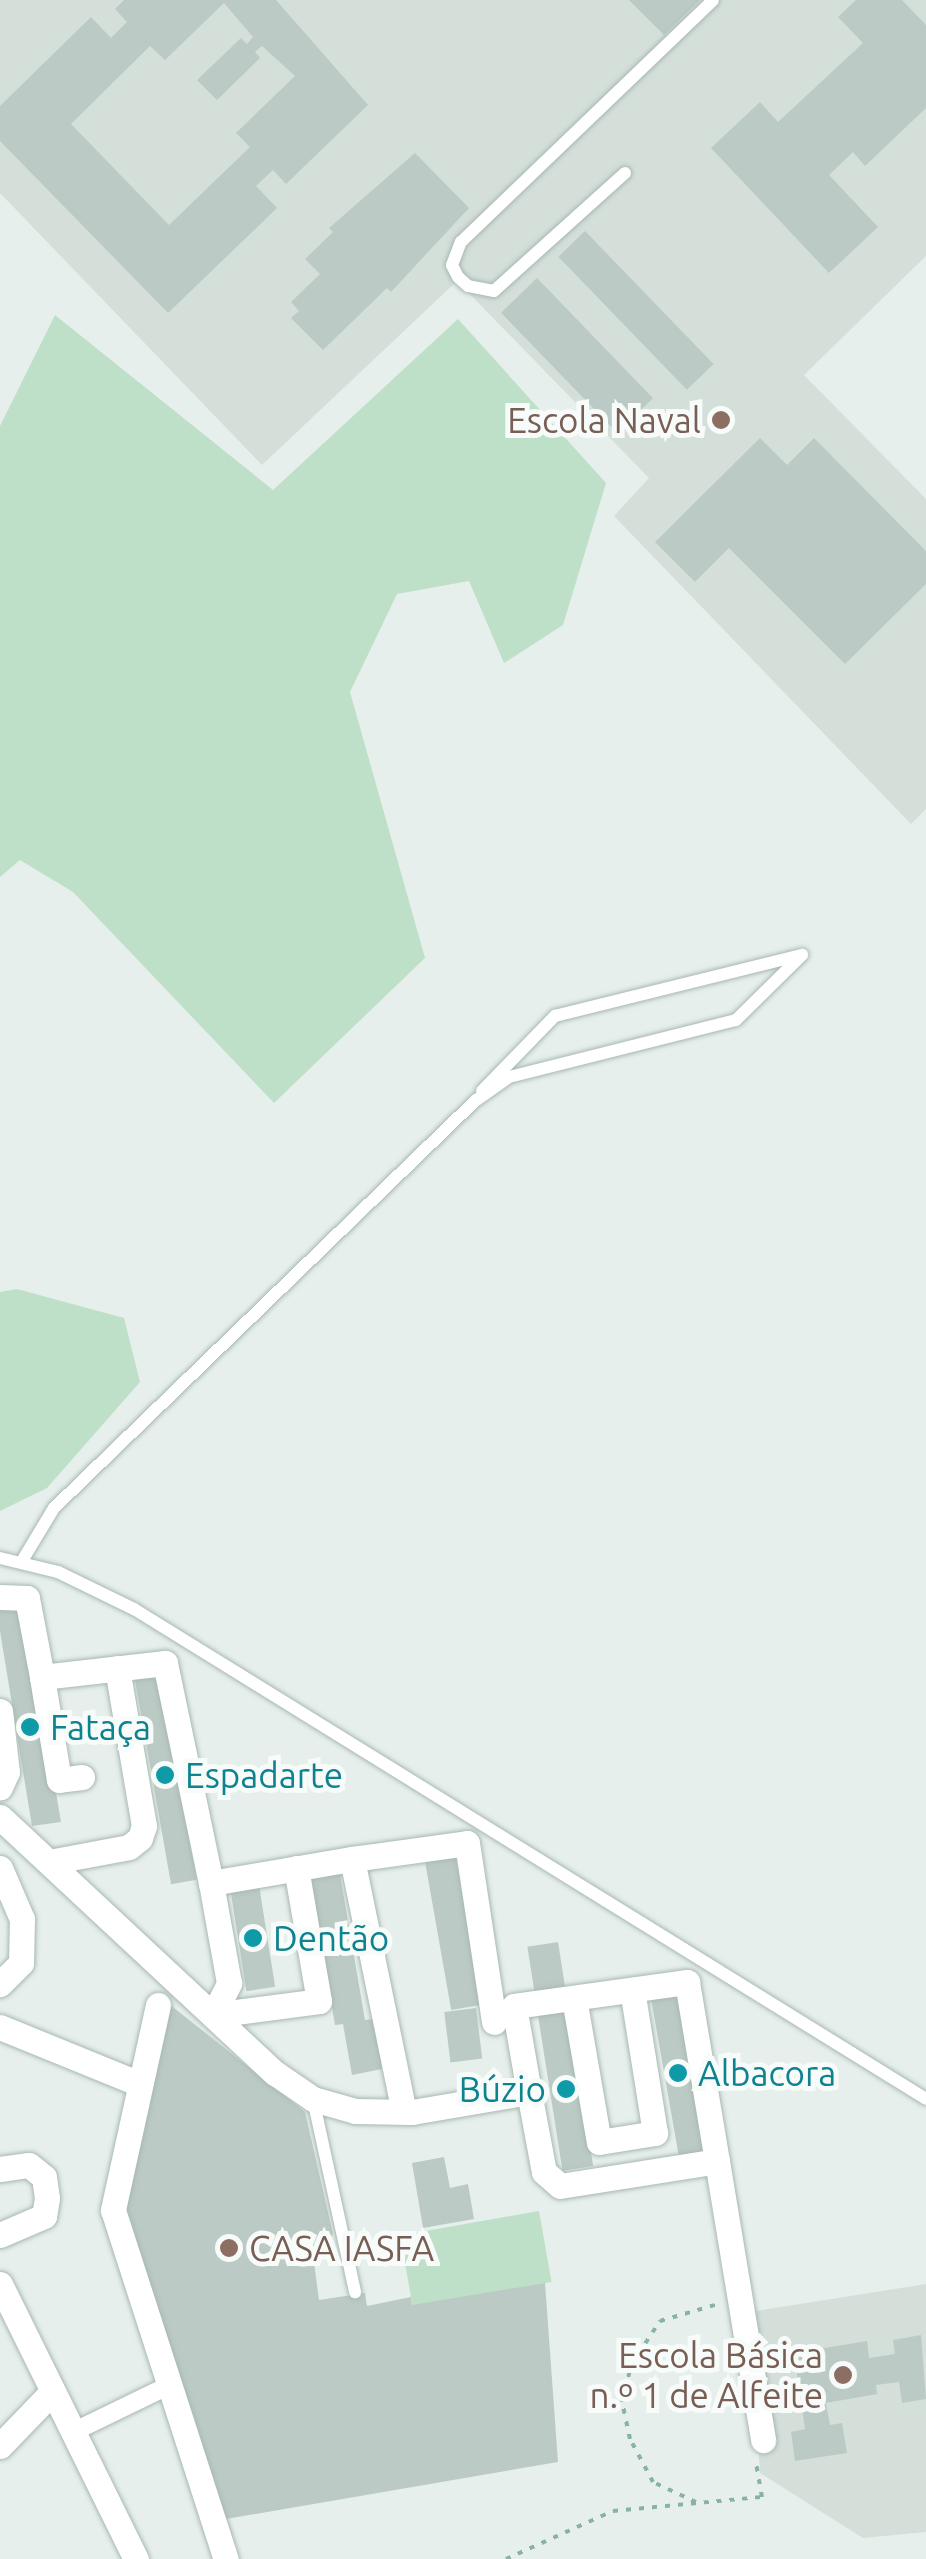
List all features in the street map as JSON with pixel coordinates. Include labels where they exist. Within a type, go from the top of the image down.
[{"type":"street","points":[[0,1597],[27,1598],[59,1780],[82,1776]]},
{"type":"street","points":[[42,1677],[166,1662],[229,1983],[213,2015]]},
{"type":"street","points":[[49,1862],[129,1846],[140,1838],[144,1826],[118,1668]]},
{"type":"street","points":[[0,1710],[7,1772],[0,1787]]},
{"type":"street","points":[[0,1816],[213,2015],[313,2099],[355,2112],[404,2112],[529,2092]]},
{"type":"street","points":[[210,1883],[467,1843],[494,2022]]},
{"type":"street","points":[[352,1859],[404,2112]]},
{"type":"street","points":[[0,1868],[22,1919],[21,1963],[0,1984]]},
{"type":"street","points":[[213,2015],[319,2001],[296,1868]]},
{"type":"street","points":[[716,2161],[560,2186],[544,2172],[514,2006],[687,1982],[763,2440]]},
{"type":"street","points":[[574,1998],[599,2142],[655,2133],[632,1990]]},
{"type":"street","points":[[158,2004],[113,2210],[226,2559]]},
{"type":"street","points":[[0,2028],[140,2084]]},
{"type":"street","points":[[0,2169],[29,2164],[44,2177],[48,2198],[44,2216],[0,2235]]},
{"type":"street","points":[[0,2284],[74,2432],[128,2555]]},
{"type":"street","points":[[74,2432],[170,2385]]},
{"type":"street","points":[[0,2446],[53,2392]]},
{"type":"lane","points":[[626,173],[494,291],[468,286],[458,276],[452,265],[461,242],[714,0]]},
{"type":"lane","points":[[22,1561],[54,1508],[475,1101],[554,1016],[802,954],[736,1020],[508,1077],[475,1101]]},
{"type":"lane","points":[[0,1558],[22,1561],[134,1609],[926,2099]]},
{"type":"lane","points":[[313,2099],[355,2292]]},
{"type":"path","points":[[700,2504],[652,2482],[630,2439],[622,2402],[631,2365],[660,2321],[740,2298]]},
{"type":"path","points":[[506,2559],[613,2511],[762,2498]]},
{"type":"shaded area","name":"Escola Naval","points":[[0,0],[926,0],[926,256],[804,375],[926,499],[926,809],[911,824],[614,516],[649,478],[457,281],[262,465],[0,193]]},
{"type":"shaded area","name":"Escola Básica n.º 1 de Alfeite","points":[[926,2284],[926,2532],[863,2538],[760,2473],[750,2312]]},
{"type":"green space","points":[[55,315],[273,490],[458,319],[606,483],[563,625],[504,663],[469,581],[397,594],[350,692],[425,958],[274,1103],[73,892],[20,860],[0,877],[0,426]]},
{"type":"green space","points":[[17,1289],[124,1318],[140,1382],[47,1488],[0,1511],[0,1292]]},
{"type":"green space","points":[[539,2211],[552,2282],[413,2306],[400,2235]]},
{"type":"building","points":[[124,0],[276,0],[368,105],[286,184],[273,170],[256,186],[277,208],[168,313],[0,141],[0,106],[91,17],[111,38],[127,22],[115,9]],"holes":[[[224,3],[253,37],[247,44],[241,38],[197,80],[217,100],[260,58],[255,52],[262,46],[295,76],[236,133],[250,147],[169,225],[71,124],[150,46],[165,60]]]},
{"type":"building","points":[[629,0],[700,0],[664,35]]},
{"type":"building","points":[[856,0],[902,0],[926,25],[926,108],[865,166],[853,152],[829,175],[878,227],[829,273],[711,148],[760,102],[778,122],[863,43],[838,17]]},
{"type":"building","points":[[415,153],[469,208],[391,292],[387,288],[323,350],[291,318],[299,311],[291,302],[320,274],[305,259],[333,232],[329,228]]},
{"type":"building","points":[[585,231],[714,364],[687,390],[558,257]]},
{"type":"building","points":[[537,278],[653,398],[617,433],[501,313]]},
{"type":"building","points":[[760,438],[787,465],[814,438],[926,551],[926,584],[845,664],[729,548],[695,582],[655,542]]},
{"type":"building","name":"Fataça","points":[[24,1606],[61,1822],[32,1826],[0,1631],[0,1609]]},
{"type":"building","name":"Espadarte","points":[[159,1666],[197,1880],[171,1884],[133,1671]]},
{"type":"building","points":[[455,1853],[482,2005],[451,2010],[424,1858]]},
{"type":"building","points":[[338,1863],[365,2020],[374,2019],[382,2069],[352,2075],[343,2024],[335,2025],[308,1868]]},
{"type":"building","name":"Dentão","points":[[259,1885],[275,1987],[246,1991],[230,1890]]},
{"type":"building","points":[[558,1942],[566,1991],[535,1996],[527,1947]]},
{"type":"building","name":"Albacora","points":[[680,1990],[708,2151],[679,2156],[650,1995]]},
{"type":"building","name":"CASA IASFA","points":[[164,2000],[305,2112],[333,2234],[314,2262],[319,2300],[365,2293],[367,2306],[411,2297],[412,2305],[545,2283],[558,2462],[220,2520],[121,2207]]},
{"type":"building","name":"Búzio","points":[[568,2007],[593,2166],[563,2171],[537,2012]]},
{"type":"building","points":[[476,2008],[482,2059],[450,2063],[444,2012]]},
{"type":"building","points":[[444,2157],[450,2188],[468,2184],[474,2219],[423,2228],[412,2163]]},
{"type":"building","points":[[921,2335],[926,2399],[902,2403],[899,2382],[876,2385],[877,2394],[826,2403],[830,2425],[842,2423],[847,2453],[795,2461],[791,2432],[805,2429],[794,2353],[867,2341],[869,2358],[895,2354],[893,2340]]},
{"type":"place","name":"Escola Naval","points":[[721,420]]},
{"type":"place","name":"Fataça","points":[[30,1727]]},
{"type":"place","name":"Espadarte","points":[[165,1775]]},
{"type":"place","name":"Dentão","points":[[253,1938]]},
{"type":"place","name":"Albacora","points":[[678,2073]]},
{"type":"place","name":"Búzio","points":[[566,2089]]},
{"type":"place","name":"CASA IASFA","points":[[229,2248]]},
{"type":"place","name":"Escola Básica n.º 1 de Alfeite","points":[[843,2375]]}]
